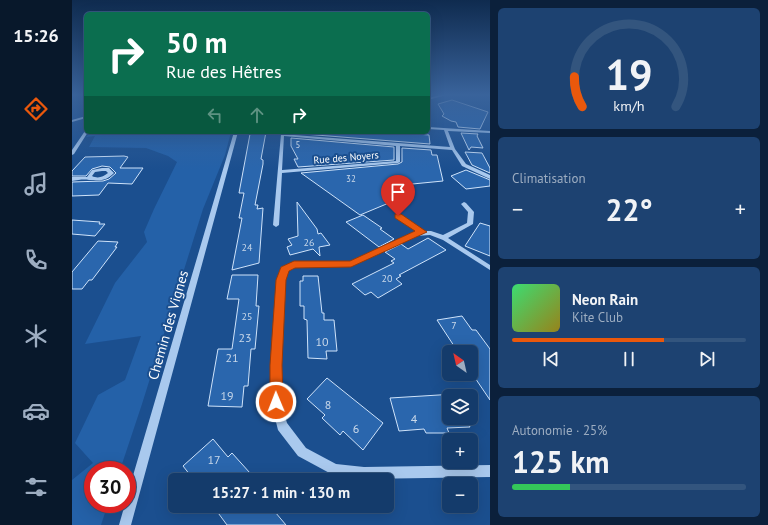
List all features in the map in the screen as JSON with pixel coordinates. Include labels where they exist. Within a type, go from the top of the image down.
[{"type":"street","points":[[430,128],[490,132]]},
{"type":"street","points":[[446,130],[453,149],[464,165],[490,177]]},
{"type":"street","points":[[72,154],[85,134]]},
{"type":"street","name":"Chemin des Vignes","points":[[125,525],[235,134]]},
{"type":"street","name":"Rue des Noyers","points":[[276,224],[282,135],[453,149]]},
{"type":"street","name":"Rue des Noyers","points":[[279,172],[398,162],[398,145]]},
{"type":"street","points":[[72,179],[90,178]]},
{"type":"street","points":[[444,238],[470,224],[471,212],[464,204]]},
{"type":"street","points":[[398,216],[422,232]]},
{"type":"street","points":[[490,268],[444,238],[432,233],[422,232],[413,234],[351,264],[294,264],[284,270],[281,280],[276,365],[276,402],[282,426],[302,452],[335,470],[364,473],[490,471]]},
{"type":"shaded area","points":[[89,134],[230,134],[225,155],[203,209],[123,461],[91,461],[75,443],[98,395],[125,380],[141,336],[85,344],[115,283],[147,242],[144,232],[177,162],[168,156],[146,148],[89,147],[95,136],[86,137]]},
{"type":"shaded area","points":[[84,470],[84,513],[105,513],[101,525],[72,525],[72,480]]},
{"type":"building","points":[[448,120],[484,120],[480,129],[458,127],[456,122]]},
{"type":"building","points":[[461,133],[478,134],[477,136],[483,148],[471,147],[469,150]]},
{"type":"building","points":[[250,134],[266,134],[261,159],[263,160],[263,164],[255,205],[258,205],[257,209],[263,208],[259,263],[232,270],[242,218],[239,218],[244,193],[239,193]]},
{"type":"building","points":[[304,134],[417,134],[429,135],[430,144]]},
{"type":"building","points":[[291,138],[394,147],[394,160],[298,167],[294,159],[298,159],[291,146]]},
{"type":"building","points":[[402,148],[431,150],[432,155],[437,155],[443,181],[392,186],[408,195],[360,215],[301,173],[398,164],[402,162]]},
{"type":"building","points":[[465,152],[482,153],[490,168],[490,173],[472,165]]},
{"type":"building","points":[[85,157],[128,157],[120,168],[143,168],[132,184],[108,183],[99,195],[72,196],[72,182],[103,181],[109,179],[116,173],[110,167],[102,166],[92,169],[86,176],[72,176],[72,171]]},
{"type":"building","points":[[466,170],[490,180],[490,186],[466,189],[451,176]]},
{"type":"building","points":[[297,202],[317,229],[318,234],[321,233],[330,245],[319,247],[320,256],[313,249],[290,255],[287,247],[292,245],[288,239],[298,236]]},
{"type":"building","points":[[363,215],[382,228],[380,229],[394,239],[379,247],[346,222]]},
{"type":"building","points":[[72,220],[100,222],[99,224],[105,224],[95,236],[72,234]]},
{"type":"building","points":[[480,223],[490,226],[490,256],[465,246]]},
{"type":"building","points":[[428,238],[446,250],[399,275],[401,276],[396,279],[402,284],[378,298],[371,292],[365,295],[352,284],[394,263],[391,261],[395,259],[385,252],[401,244],[408,249]]},
{"type":"building","points":[[98,241],[118,242],[115,247],[117,247],[92,280],[89,280],[82,289],[72,289],[72,272]]},
{"type":"building","points":[[232,275],[258,275],[256,306],[259,306],[255,349],[251,349],[248,386],[244,386],[242,407],[208,406],[218,349],[232,349],[239,299],[227,299]]},
{"type":"building","points":[[303,276],[318,276],[324,320],[334,320],[337,351],[326,351],[327,359],[308,358],[307,320],[304,319],[304,306],[300,306],[300,281],[303,281]]},
{"type":"building","points":[[462,316],[472,330],[476,330],[490,349],[490,400],[477,381],[478,345],[453,345],[437,320]]},
{"type":"building","points":[[327,378],[383,423],[363,450],[343,431],[340,435],[322,418],[325,415],[307,399]]},
{"type":"building","points":[[442,395],[442,425],[469,425],[470,427],[447,428],[449,433],[426,433],[424,429],[399,431],[390,398]]},
{"type":"building","points":[[213,439],[228,457],[232,453],[250,473],[188,473],[183,466]]},
{"type":"building","points":[[218,513],[276,513],[286,525],[227,525]]},
{"type":"route","points":[[276,402],[276,365],[281,280],[284,270],[294,264],[351,264],[413,234],[422,232],[398,216]]}]
